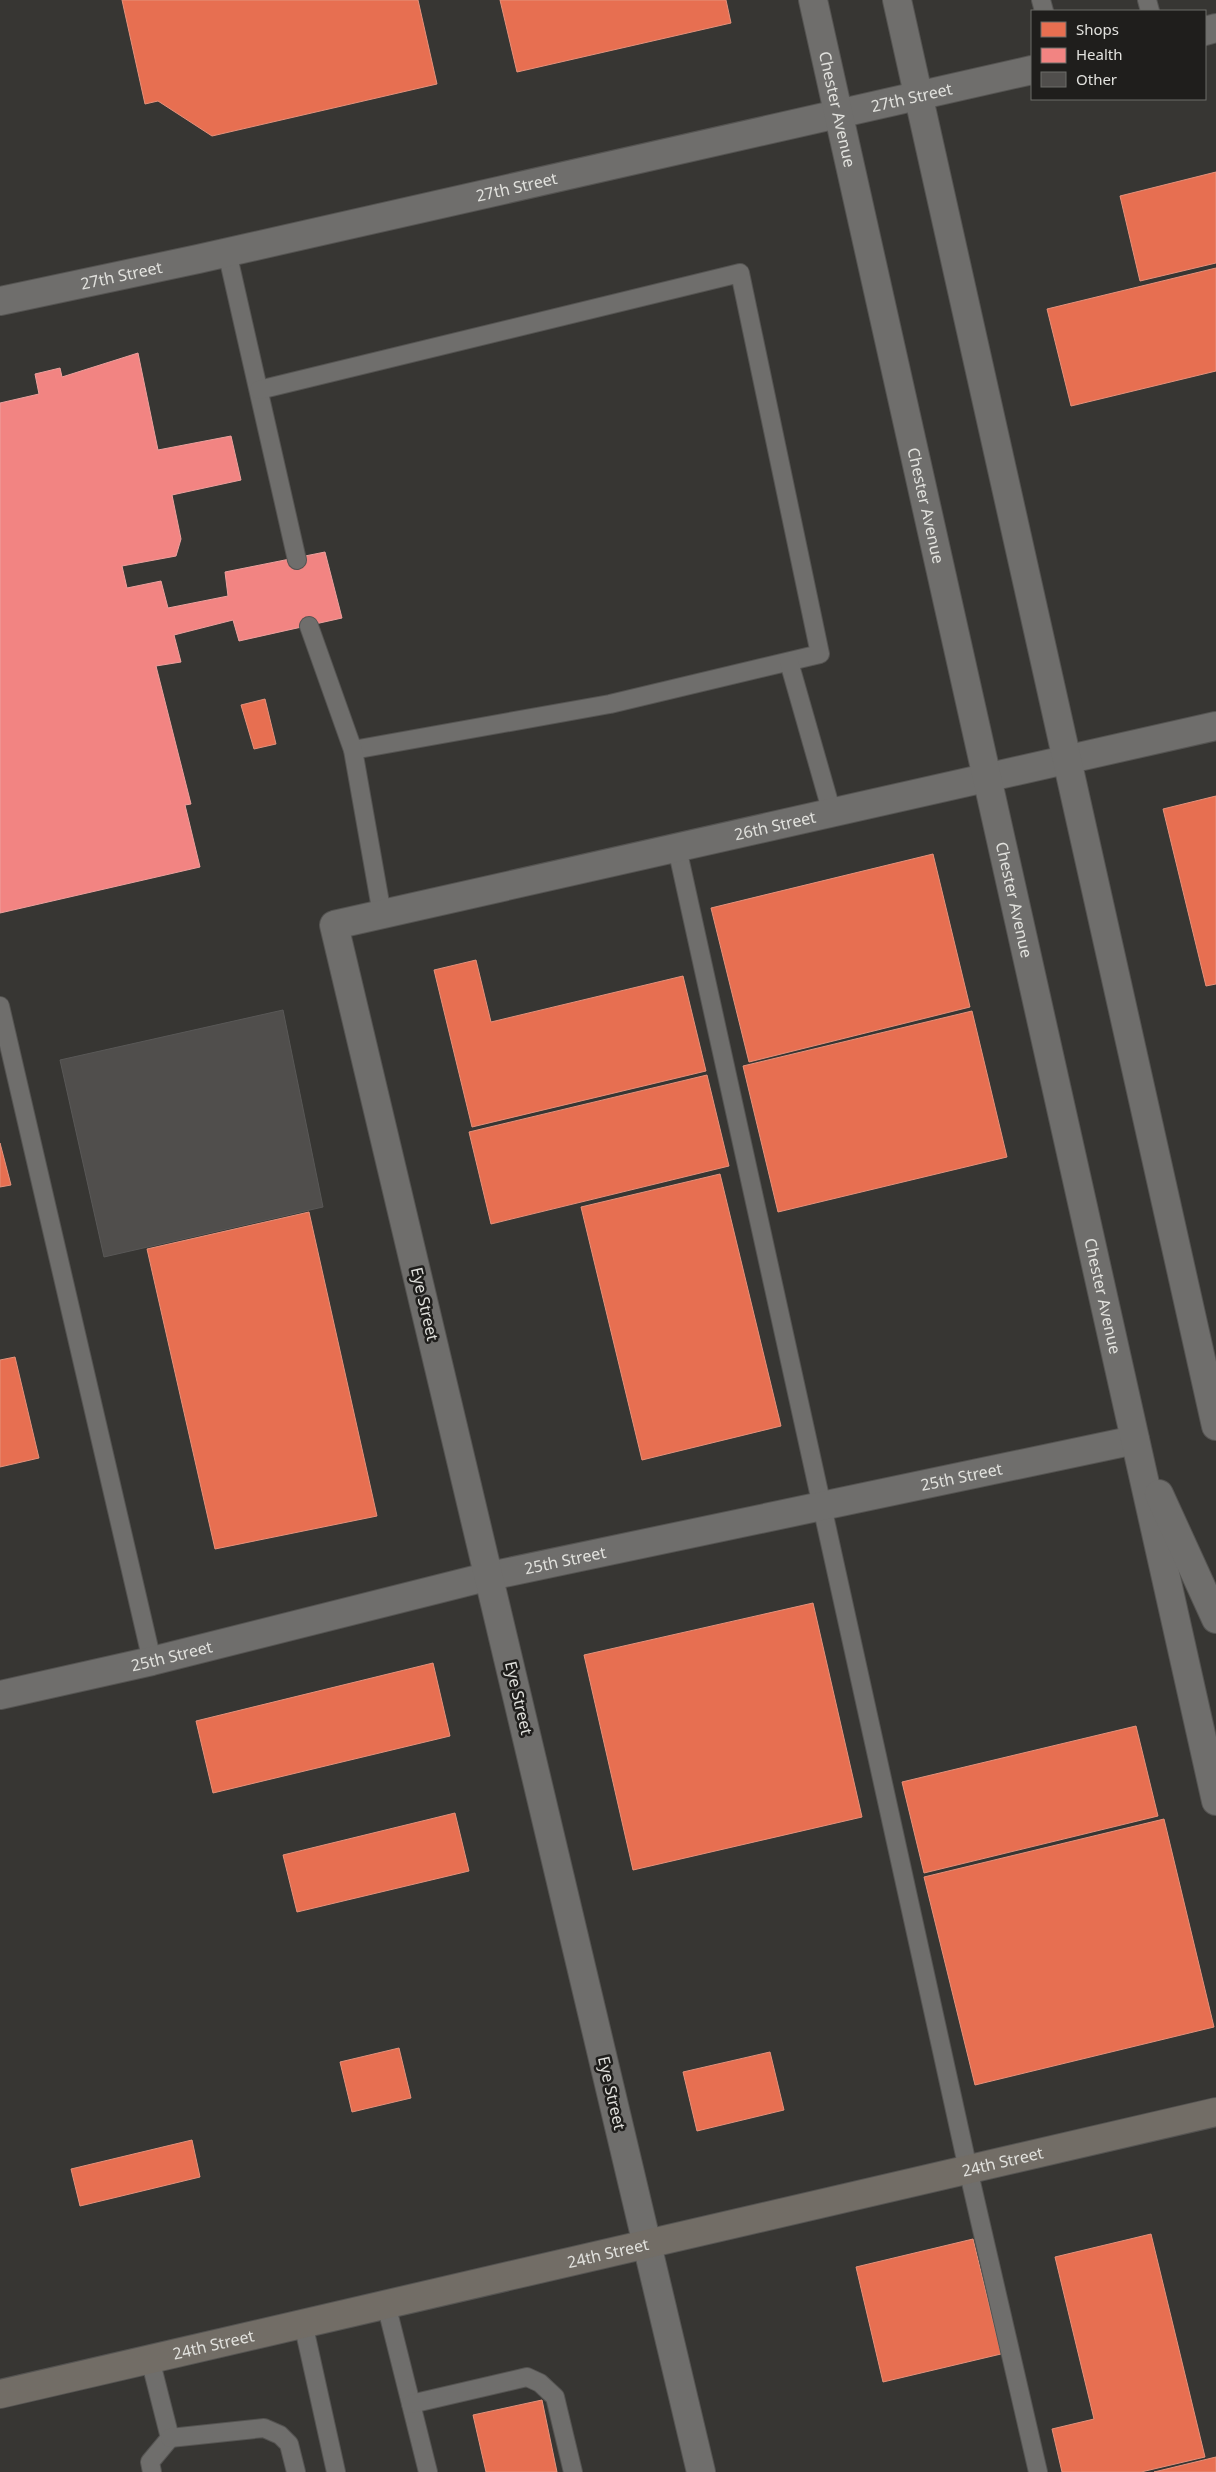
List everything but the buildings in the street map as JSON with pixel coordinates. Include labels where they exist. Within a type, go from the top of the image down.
[{"type":"main road","name":"24th Street","points":[[0,2394],[1216,2112]]},
{"type":"street","name":"Chester Avenue","points":[[813,0],[1216,1802]]},
{"type":"street","points":[[897,0],[1216,1422]]},
{"type":"street","name":"27th Street","points":[[0,301],[227,252],[1031,70]]},
{"type":"street","name":"26th Street","points":[[334,925],[1216,726]]},
{"type":"street","name":"Eye Street","points":[[334,925],[702,2472]]},
{"type":"street","points":[[1135,1440],[1216,1620]]},
{"type":"street","name":"25th Street","points":[[0,1695],[152,1661],[490,1576],[1135,1440]]},
{"type":"lane","points":[[227,252],[297,560]]},
{"type":"lane","points":[[259,390],[740,273],[820,654],[610,704],[353,750]]},
{"type":"lane","points":[[310,626],[353,750],[382,914]]},
{"type":"lane","points":[[789,662],[832,813]]},
{"type":"lane","points":[[677,848],[968,2169],[1038,2472]]},
{"type":"lane","points":[[0,1006],[152,1661]]},
{"type":"lane","points":[[386,2304],[428,2472]]},
{"type":"lane","points":[[303,2323],[336,2472]]},
{"type":"lane","points":[[150,2359],[170,2438]]},
{"type":"lane","points":[[411,2404],[527,2377],[540,2383],[555,2397],[573,2472]]},
{"type":"lane","points":[[152,2472],[150,2462],[170,2438],[264,2428],[280,2435],[290,2444],[296,2472]]}]
